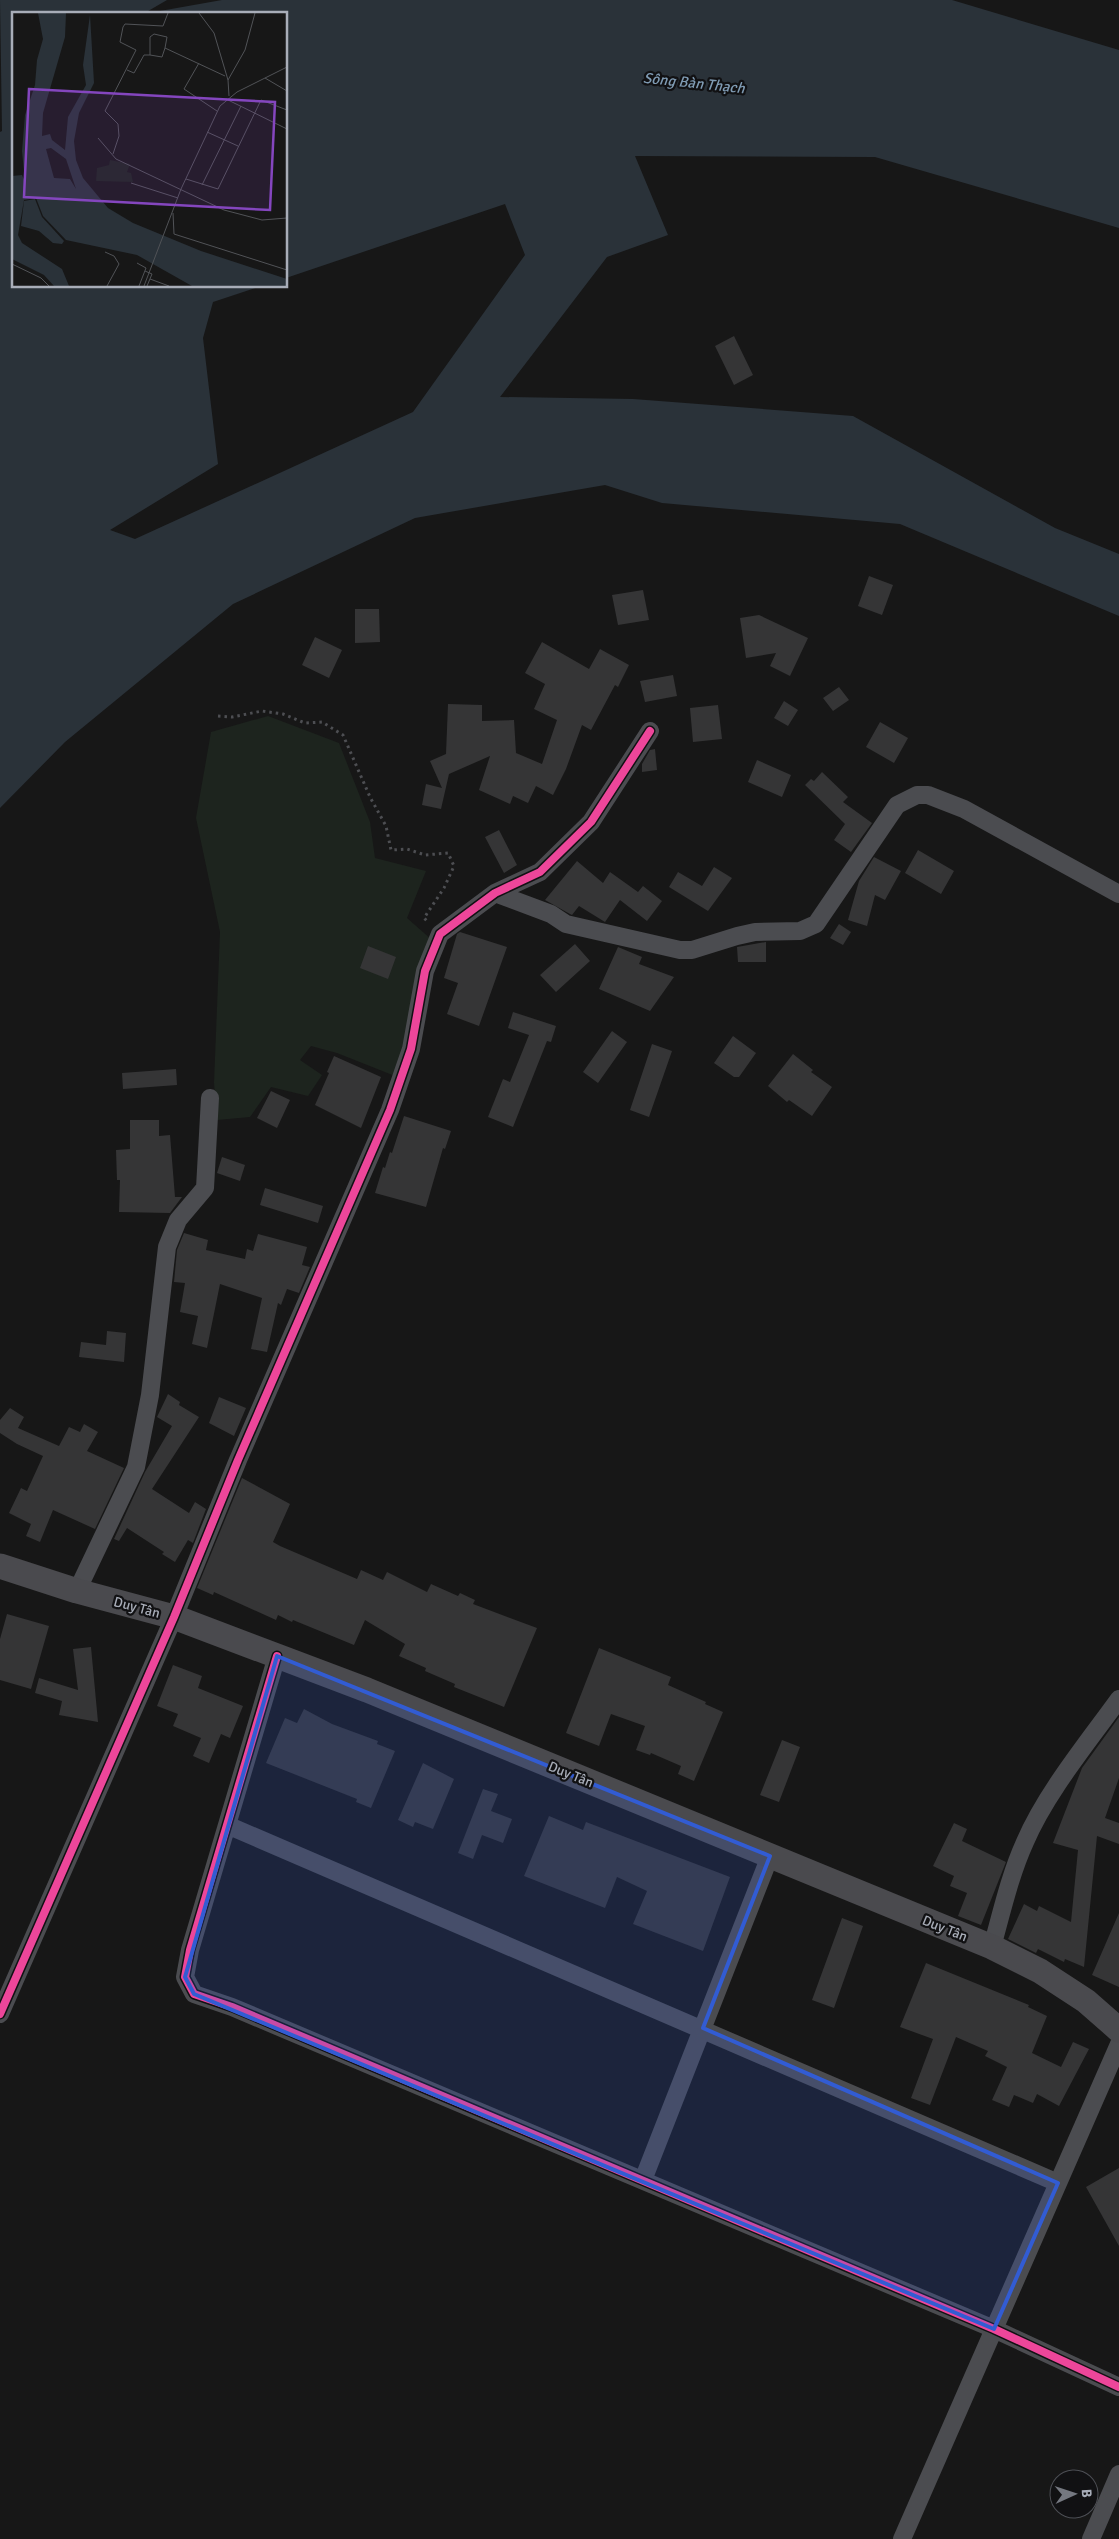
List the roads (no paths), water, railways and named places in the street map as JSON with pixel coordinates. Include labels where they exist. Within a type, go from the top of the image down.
[{"type":"street","points":[[0,2014],[174,1617],[238,1460],[390,1110],[411,1049],[425,971],[440,934],[494,893],[540,872],[591,822],[650,731]]},
{"type":"street","points":[[494,893],[552,914],[566,924],[680,950],[706,947],[755,932],[800,931],[816,924],[897,805],[917,795],[928,795],[964,809],[1119,894]]},
{"type":"street","points":[[76,1591],[136,1467],[150,1395],[167,1247],[178,1220],[205,1188],[210,1098]]},
{"type":"street","name":"Duy Tân","points":[[0,1566],[76,1591],[174,1617],[367,1690],[992,1947],[1040,1971],[1086,2001],[1119,2030]]},
{"type":"street","points":[[277,1656],[189,1959],[185,1977],[194,1994],[232,2007],[994,2329],[1119,2387]]},
{"type":"street","points":[[992,1947],[1011,1876],[1033,1825],[1065,1775],[1119,1699]]},
{"type":"street","points":[[227,1826],[703,2028],[1058,2183]]},
{"type":"street","points":[[643,2180],[770,1856]]},
{"type":"street","points":[[902,2539],[1119,2044]]},
{"type":"street","points":[[1091,2539],[1119,2474]]},
{"type":"water","name":"Sông Bàn Thạch","points":[[0,0],[167,0],[146,12],[12,12],[12,288],[255,288],[213,302],[203,338],[218,464],[110,530],[135,539],[413,412],[525,255],[505,204],[288,277],[288,12],[154,12],[222,0],[952,0],[1119,50],[1119,228],[875,157],[635,156],[668,235],[607,257],[500,397],[633,399],[853,416],[1055,528],[1119,554],[1119,616],[900,524],[662,503],[605,485],[415,518],[233,604],[65,742],[0,808],[0,132],[2,131]]}]
